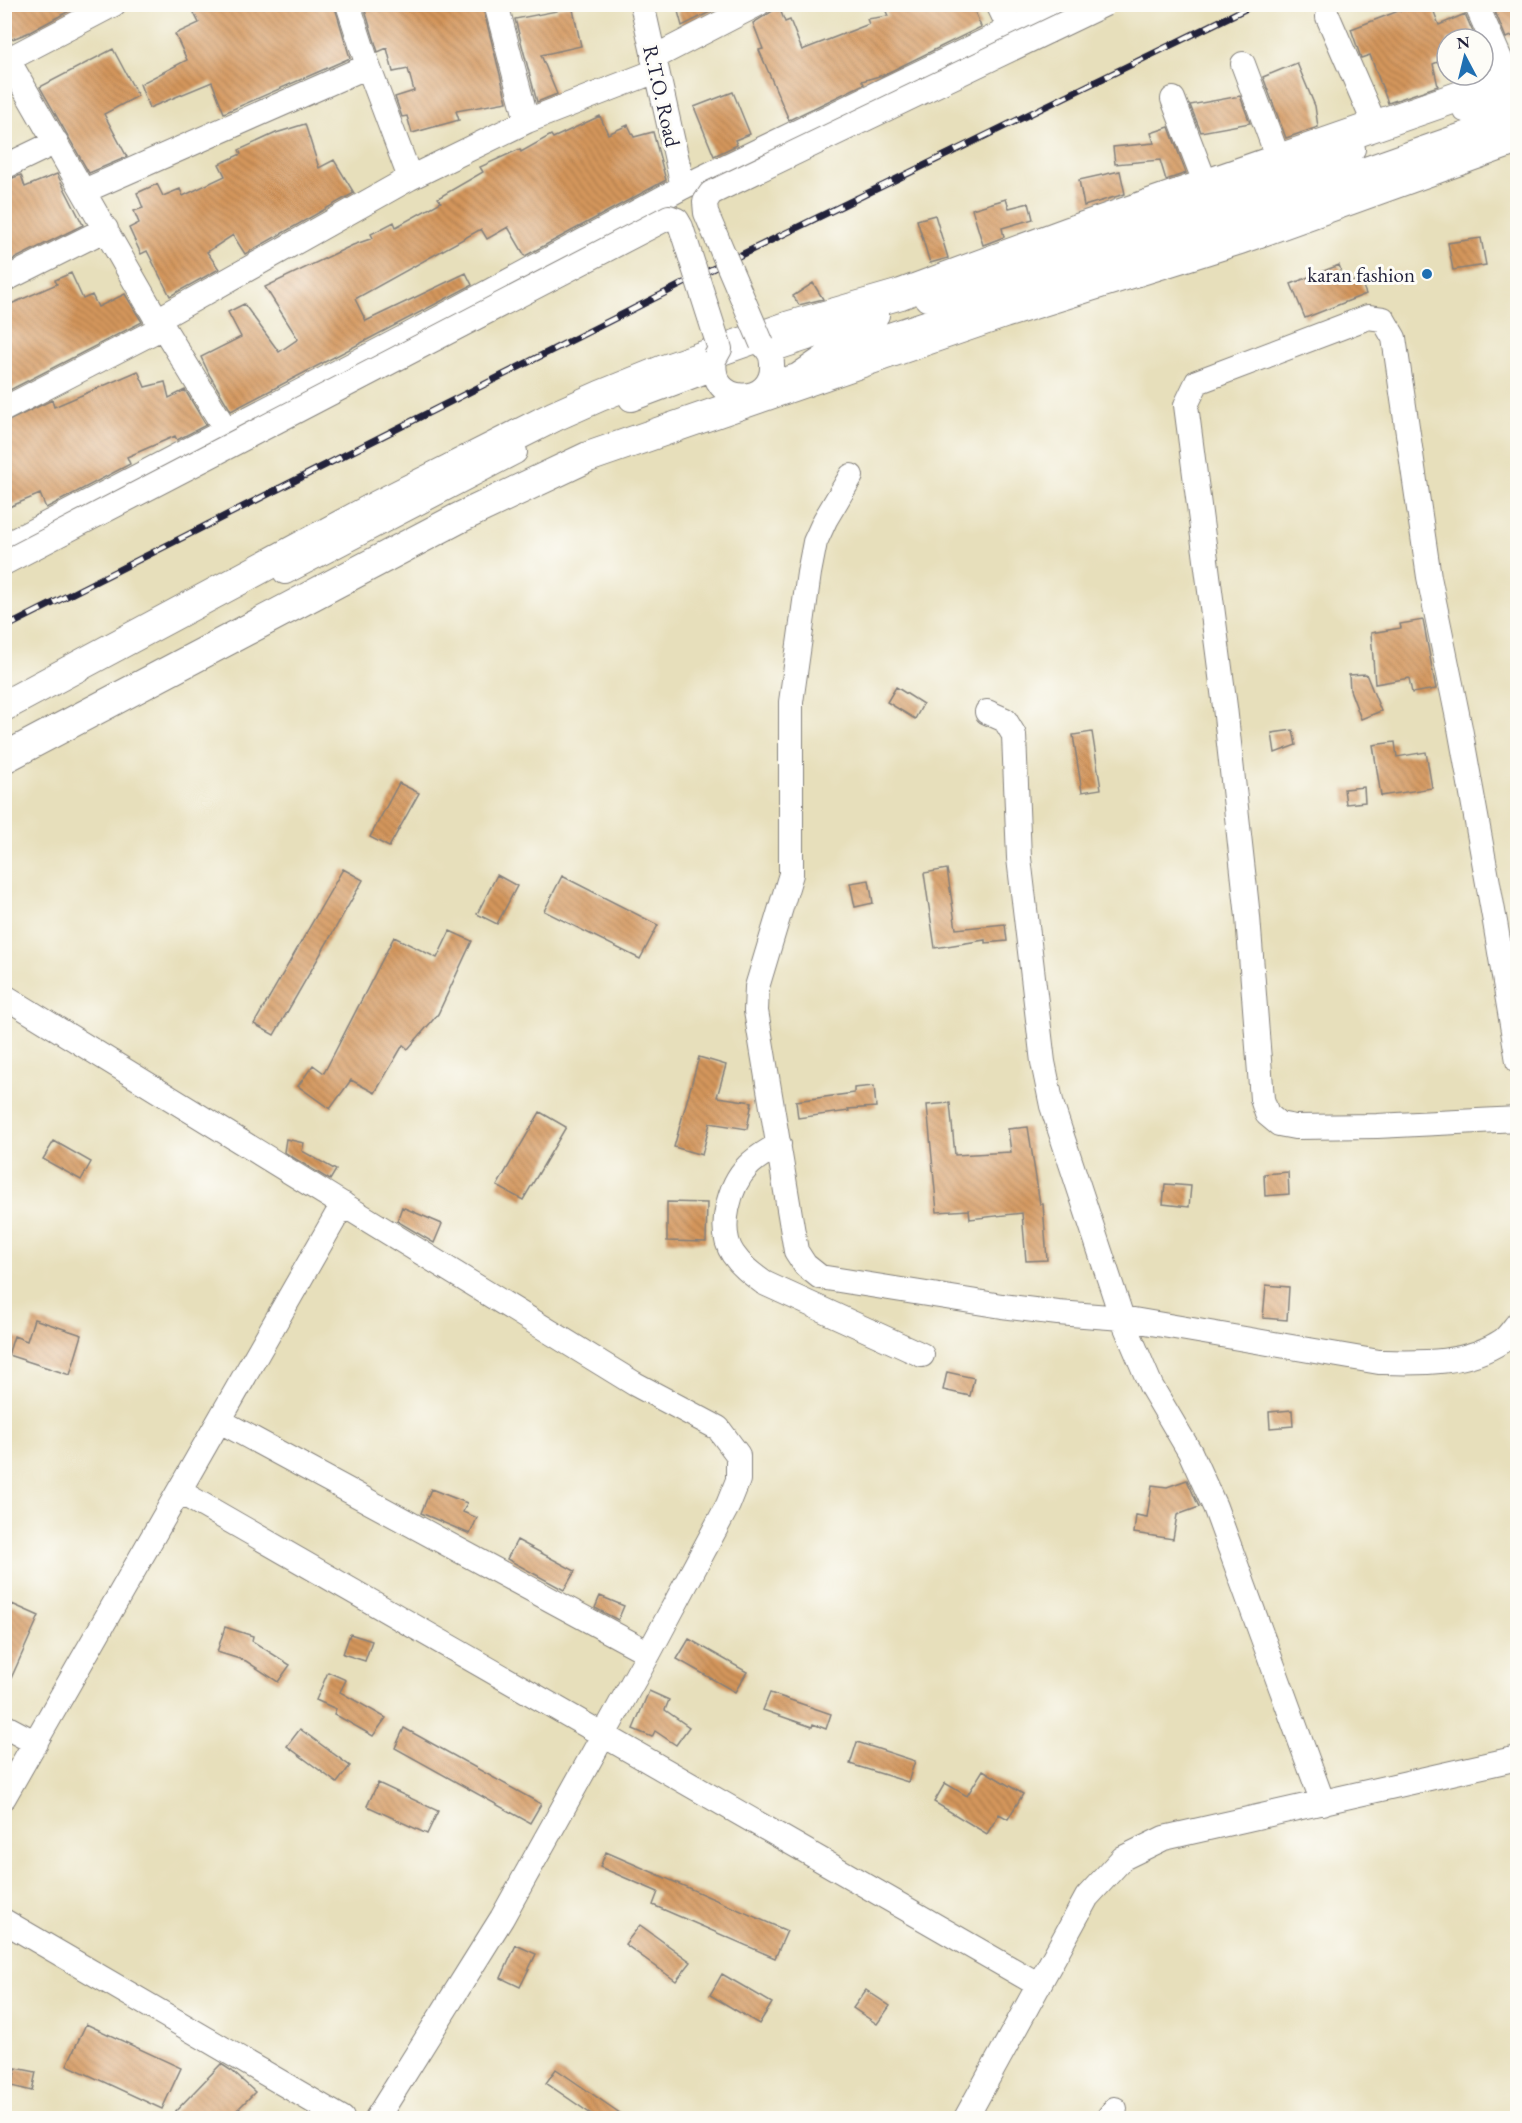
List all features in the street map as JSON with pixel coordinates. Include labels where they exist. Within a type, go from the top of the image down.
[{"type":"main road","points":[[4,706],[367,512],[555,416],[664,370],[790,326],[901,294],[1069,232],[1375,125],[1515,82]]},
{"type":"main road","points":[[4,758],[459,518],[588,457],[1004,313],[1240,239],[1518,139]]},
{"type":"street","points":[[114,4],[7,56],[160,323],[226,430]]},
{"type":"street","points":[[348,4],[368,66],[410,178]]},
{"type":"street","points":[[496,4],[527,121]]},
{"type":"street","name":"R.T.O. Road","points":[[642,4],[683,187]]},
{"type":"street","points":[[4,409],[160,323],[410,178],[527,121],[655,65],[758,4]]},
{"type":"street","points":[[998,4],[1010,29]]},
{"type":"street","points":[[4,546],[405,337],[683,187],[1062,4]]},
{"type":"street","points":[[766,386],[773,369],[772,359],[706,213],[705,202],[711,193],[1105,4]]},
{"type":"street","points":[[4,720],[147,642],[439,493],[531,443],[717,358],[726,342],[735,338],[744,337],[765,347],[1027,266],[1364,145],[1515,82],[1476,4]]},
{"type":"street","points":[[1328,17],[1375,125]]},
{"type":"street","points":[[1243,64],[1278,158]]},
{"type":"street","points":[[84,191],[368,66]]},
{"type":"street","points":[[1173,99],[1206,185]]},
{"type":"street","points":[[4,563],[669,217],[677,220],[681,227],[717,358],[716,378],[729,392],[738,396],[748,396],[766,386],[797,376],[823,358],[840,351],[967,310],[1518,116]]},
{"type":"street","points":[[4,167],[56,142]]},
{"type":"street","points":[[4,280],[106,229]]},
{"type":"street","points":[[1518,1061],[1460,729],[1429,577],[1394,338],[1383,319],[1368,317],[1197,382],[1186,405],[1225,707],[1247,905],[1262,1099],[1267,1114],[1280,1124],[1295,1127],[1387,1126],[1518,1119]]},
{"type":"street","points":[[4,749],[536,472],[608,438],[729,392]]},
{"type":"street","points":[[851,476],[814,542],[808,573],[791,702],[791,874],[757,987],[756,1011],[796,1251],[805,1265],[820,1277],[1002,1306],[1122,1318],[1379,1362],[1419,1363],[1452,1360],[1479,1352],[1504,1340],[1518,1323]]},
{"type":"street","points":[[987,712],[1005,720],[1014,735],[1019,858],[1043,1062],[1052,1106],[1122,1318],[1151,1386],[1190,1452],[1215,1507],[1323,1803]]},
{"type":"street","points":[[4,996],[635,1384],[718,1428],[738,1455],[738,1480],[728,1505],[649,1653],[502,1918],[377,2118]]},
{"type":"street","points":[[779,1144],[749,1164],[736,1180],[728,1204],[725,1226],[731,1252],[745,1268],[764,1283],[922,1355]]},
{"type":"street","points":[[4,1797],[343,1204]]},
{"type":"street","points":[[220,1421],[649,1653]]},
{"type":"street","points":[[180,1492],[1039,1985]]},
{"type":"street","points":[[4,1726],[36,1743]]},
{"type":"street","points":[[966,2118],[1087,1897],[1123,1858],[1164,1838],[1518,1758]]},
{"type":"street","points":[[4,1921],[342,2118]]},
{"type":"building","points":[[4,4],[82,4],[10,40],[4,27]]},
{"type":"building","points":[[206,4],[334,4],[350,58],[224,113],[212,82],[149,108],[140,84],[187,60],[175,34],[199,23],[193,11]]},
{"type":"building","points":[[363,4],[482,4],[507,102],[456,111],[459,120],[412,133],[407,116],[402,117],[395,97],[414,91],[408,69],[393,72],[387,48],[378,52]]},
{"type":"building","points":[[676,4],[726,4],[682,26]]},
{"type":"building","points":[[883,4],[972,4],[981,27],[883,75],[862,81],[864,84],[789,120],[759,50],[763,49],[753,23],[779,7],[785,22],[790,20],[802,50],[869,24],[867,19],[888,16]]},
{"type":"building","points":[[1417,4],[1431,4],[1439,25],[1465,14],[1471,27],[1435,27],[1435,63],[1433,64],[1435,87],[1388,103],[1370,55],[1361,58],[1351,29]]},
{"type":"building","points":[[1492,4],[1518,4],[1518,34],[1506,38]]},
{"type":"building","points":[[572,5],[581,46],[541,55],[557,94],[537,102],[515,19],[557,11],[557,8]]},
{"type":"building","points":[[113,49],[138,96],[104,114],[127,157],[89,173],[40,87]]},
{"type":"building","points":[[1297,63],[1315,106],[1318,127],[1286,138],[1263,77]]},
{"type":"building","points":[[733,92],[750,134],[735,140],[737,145],[714,156],[694,107]]},
{"type":"building","points":[[1240,96],[1250,123],[1201,132],[1190,105]]},
{"type":"building","points":[[600,116],[608,134],[628,125],[634,137],[653,132],[666,180],[525,256],[508,227],[487,239],[481,229],[355,299],[366,321],[466,273],[472,285],[231,411],[201,357],[241,337],[228,312],[244,304],[279,352],[298,339],[265,287],[353,245],[373,238],[371,234],[394,222],[396,227],[441,202],[438,198],[483,172],[480,167],[520,149],[521,152],[551,135],[553,138]]},
{"type":"building","points":[[305,124],[319,168],[334,160],[354,193],[245,254],[233,235],[207,252],[219,269],[170,296],[147,251],[141,254],[129,228],[139,223],[134,211],[143,208],[137,193],[157,184],[163,196],[180,189],[183,196],[225,176],[219,164],[241,154],[239,150],[276,133]]},
{"type":"building","points":[[1169,127],[1186,173],[1166,180],[1160,160],[1115,164],[1113,147],[1154,143],[1151,133]]},
{"type":"building","points":[[1120,171],[1125,194],[1084,206],[1079,180]]},
{"type":"building","points":[[57,174],[83,225],[4,264],[4,181],[21,175],[25,187]]},
{"type":"building","points":[[1006,199],[1009,208],[1029,203],[1033,219],[1002,228],[1004,237],[983,245],[972,209]]},
{"type":"building","points":[[935,215],[948,258],[930,263],[917,220]]},
{"type":"building","points":[[1481,238],[1486,265],[1453,270],[1448,243]]},
{"type":"building","points":[[1339,265],[1346,284],[1360,279],[1366,294],[1305,318],[1291,284]]},
{"type":"building","points":[[71,273],[83,299],[92,295],[98,307],[125,294],[142,322],[4,393],[4,307],[57,284],[55,280]]},
{"type":"building","points":[[813,283],[823,299],[799,305],[793,296]]},
{"type":"building","points":[[138,371],[145,387],[165,382],[169,398],[185,390],[206,425],[177,440],[175,436],[127,457],[130,464],[46,508],[40,494],[4,509],[4,423],[52,400],[54,407]]},
{"type":"building","points":[[1423,620],[1436,689],[1412,693],[1409,678],[1375,684],[1371,633],[1401,628],[1400,624]]},
{"type":"building","points":[[1366,674],[1381,711],[1361,719],[1350,690],[1349,675]]},
{"type":"building","points":[[896,687],[923,704],[915,719],[887,702]]},
{"type":"building","points":[[1293,730],[1296,745],[1275,753],[1272,733]]},
{"type":"building","points":[[1092,732],[1101,789],[1082,792],[1073,735]]},
{"type":"building","points":[[1395,742],[1397,757],[1426,752],[1432,788],[1381,796],[1373,745]]},
{"type":"building","points":[[399,783],[419,793],[389,847],[370,837]]},
{"type":"building","points":[[1364,787],[1365,802],[1346,804],[1344,789]]},
{"type":"building","points":[[343,869],[363,880],[274,1035],[254,1024]]},
{"type":"building","points":[[947,869],[956,929],[1005,924],[1007,941],[985,943],[985,940],[935,948],[924,873]]},
{"type":"building","points":[[497,875],[517,886],[497,924],[477,914]]},
{"type":"building","points":[[562,876],[658,925],[640,959],[544,911]]},
{"type":"building","points":[[869,880],[873,903],[855,907],[850,883]]},
{"type":"building","points":[[450,931],[472,941],[438,1014],[408,1049],[403,1045],[375,1093],[351,1080],[330,1109],[298,1086],[313,1065],[324,1073],[394,937],[437,958]]},
{"type":"building","points":[[699,1057],[726,1065],[717,1097],[752,1102],[747,1129],[710,1123],[702,1155],[674,1147]]},
{"type":"building","points":[[874,1086],[876,1107],[848,1109],[849,1111],[798,1118],[796,1101],[854,1093],[854,1088]]},
{"type":"building","points":[[950,1103],[955,1155],[1011,1152],[1008,1129],[1028,1127],[1040,1204],[1043,1204],[1047,1260],[1026,1261],[1022,1213],[970,1219],[969,1210],[937,1212],[927,1105]]},
{"type":"building","points":[[540,1112],[566,1127],[523,1200],[497,1186]]},
{"type":"building","points":[[286,1139],[304,1143],[302,1151],[336,1170],[330,1180],[284,1152]]},
{"type":"building","points":[[54,1141],[91,1162],[81,1180],[43,1159]]},
{"type":"building","points":[[1288,1172],[1289,1194],[1265,1196],[1264,1174]]},
{"type":"building","points":[[1165,1184],[1191,1186],[1189,1207],[1163,1204]]},
{"type":"building","points":[[667,1202],[707,1203],[706,1242],[667,1241]]},
{"type":"building","points":[[402,1207],[442,1224],[434,1243],[397,1221]]},
{"type":"building","points":[[1266,1285],[1289,1287],[1287,1320],[1263,1318]]},
{"type":"building","points":[[34,1319],[82,1335],[70,1375],[8,1355],[14,1336],[27,1341]]},
{"type":"building","points":[[947,1372],[974,1378],[970,1396],[943,1390]]},
{"type":"building","points":[[1292,1410],[1293,1426],[1270,1428],[1269,1412]]},
{"type":"building","points":[[1187,1480],[1199,1507],[1177,1515],[1173,1539],[1134,1533],[1136,1515],[1147,1517],[1152,1485],[1167,1487]]},
{"type":"building","points":[[431,1489],[467,1503],[463,1512],[477,1518],[470,1534],[421,1513]]},
{"type":"building","points":[[517,1540],[575,1571],[564,1590],[507,1559]]},
{"type":"building","points":[[600,1596],[624,1606],[618,1620],[595,1608]]},
{"type":"building","points":[[12,1604],[39,1616],[4,1694],[4,1622]]},
{"type":"building","points":[[225,1627],[253,1636],[252,1641],[290,1665],[278,1682],[246,1661],[217,1652]]},
{"type":"building","points":[[350,1634],[372,1641],[365,1661],[343,1654]]},
{"type":"building","points":[[689,1639],[747,1672],[735,1692],[677,1659]]},
{"type":"building","points":[[328,1672],[346,1680],[340,1692],[386,1718],[373,1736],[334,1714],[336,1709],[316,1700]]},
{"type":"building","points":[[649,1691],[669,1700],[665,1710],[689,1727],[676,1745],[655,1731],[652,1737],[633,1729]]},
{"type":"building","points":[[770,1693],[831,1714],[826,1729],[813,1724],[812,1727],[763,1710]]},
{"type":"building","points":[[404,1728],[541,1804],[530,1823],[395,1748]]},
{"type":"building","points":[[300,1729],[350,1766],[337,1783],[287,1746]]},
{"type":"building","points":[[857,1742],[915,1761],[908,1782],[850,1764]]},
{"type":"building","points":[[983,1770],[1023,1794],[1008,1819],[999,1814],[987,1834],[934,1802],[945,1783],[967,1796]]},
{"type":"building","points":[[378,1783],[438,1811],[427,1834],[367,1806]]},
{"type":"building","points":[[606,1852],[787,1931],[775,1958],[653,1905],[658,1892],[600,1867]]},
{"type":"building","points":[[640,1925],[691,1962],[676,1981],[625,1944]]},
{"type":"building","points":[[516,1945],[536,1954],[520,1987],[501,1978]]},
{"type":"building","points":[[722,1974],[772,2003],[759,2024],[710,1995]]},
{"type":"building","points":[[866,1990],[890,2006],[877,2024],[853,2008]]},
{"type":"building","points":[[86,2024],[181,2068],[162,2109],[67,2065]]},
{"type":"building","points":[[221,2064],[255,2092],[229,2118],[169,2118]]},
{"type":"building","points":[[16,2068],[36,2072],[32,2091],[12,2086]]},
{"type":"building","points":[[556,2069],[627,2118],[597,2118],[546,2083]]},
{"type":"railway","points":[[4,628],[706,272],[1255,4]]},
{"type":"place","name":"karan fashion","points":[[1427,274]]}]
